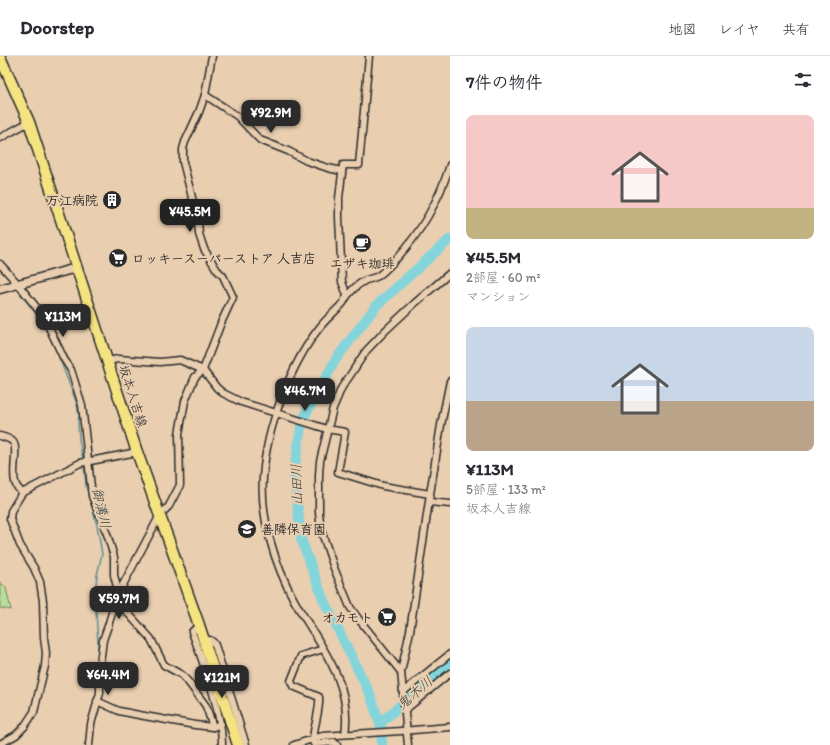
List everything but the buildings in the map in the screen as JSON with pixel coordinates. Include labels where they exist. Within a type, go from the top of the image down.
[{"type":"main road","name":"坂本人吉線","points":[[0,58],[29,122],[137,452],[199,624],[238,745]]},
{"type":"street","points":[[90,745],[91,724],[100,693],[100,663],[103,640],[119,593],[160,515],[169,506],[180,485],[179,434],[189,389],[195,377],[203,370],[232,297],[223,276],[217,270],[204,249],[183,162],[183,148],[205,95],[212,56]]},
{"type":"street","points":[[348,295],[342,282],[339,218],[342,165],[359,165],[369,56]]},
{"type":"street","points":[[205,95],[238,116],[260,140],[288,151],[307,161],[328,168],[342,170]]},
{"type":"street","points":[[0,138],[29,122]]},
{"type":"street","points":[[347,734],[346,708],[341,683],[294,600],[277,562],[265,516],[263,498],[264,464],[277,412],[289,381],[306,348],[320,327],[348,295],[364,281],[377,276],[408,245],[426,221],[444,185],[450,165]]},
{"type":"street","points":[[0,264],[44,317],[64,359],[71,370],[82,405],[92,496],[107,534],[114,557],[114,575],[121,603],[151,639],[164,665],[182,675],[206,706],[212,727]]},
{"type":"street","points":[[0,289],[76,268]]},
{"type":"street","points":[[401,672],[350,607],[334,568],[321,530],[319,513],[320,461],[333,408],[342,387],[366,351],[415,303],[450,273]]},
{"type":"street","points":[[108,361],[118,359],[160,362],[180,360],[203,370],[217,388],[223,393],[241,402],[277,412],[327,429],[345,432],[338,472],[383,486],[430,494]]},
{"type":"street","points":[[408,745],[404,731],[405,710],[401,672],[411,624],[441,425],[450,381]]},
{"type":"street","points":[[0,436],[12,440],[15,444],[16,449],[13,472],[16,486],[22,493]]},
{"type":"street","points":[[0,744],[20,731],[34,712],[46,666],[43,601],[40,582],[34,568],[20,545],[10,519],[11,511],[22,493],[80,463],[89,460],[137,452]]},
{"type":"street","points":[[429,502],[450,504]]},
{"type":"street","points":[[199,624],[192,632],[221,724],[222,745]]},
{"type":"street","points":[[204,640],[208,639],[215,645],[246,745]]},
{"type":"street","points":[[323,649],[301,656],[291,681],[294,686],[319,697],[318,714],[312,739],[314,744],[334,742],[337,745]]},
{"type":"street","points":[[403,692],[450,654]]},
{"type":"street","points":[[405,710],[450,672]]},
{"type":"street","points":[[97,701],[118,711],[195,725],[212,727],[221,724]]},
{"type":"street","points":[[294,745],[322,736],[450,727]]},
{"type":"green space","points":[[0,582],[6,588],[11,610],[0,608]]},
{"type":"waterway","name":"山田川","points":[[382,745],[381,727],[370,694],[324,601],[301,539],[294,471],[302,421],[336,359],[376,306],[450,239]]},
{"type":"waterway","name":"御溝川","points":[[17,289],[41,320],[50,336]]},
{"type":"waterway","name":"御溝川","points":[[56,349],[77,404],[79,416],[79,439],[83,460]]},
{"type":"waterway","name":"御溝川","points":[[84,464],[86,486],[97,525],[102,554],[97,575],[95,594],[98,657]]},
{"type":"waterway","name":"鬼木川","points":[[380,723],[450,662]]},
{"type":"waterway","name":"御溝川","points":[[97,669],[97,687]]},
{"type":"waterway","name":"御溝川","points":[[84,745],[87,738]]},
{"type":"place","name":"万江病院","points":[[112,200]]},
{"type":"place","name":"エザキ珈琲","points":[[362,243]]},
{"type":"place","name":"ロッキースーパーストア 人吉店","points":[[118,258]]},
{"type":"place","name":"善隣保育園","points":[[247,529]]},
{"type":"place","name":"オカモト","points":[[387,617]]}]
